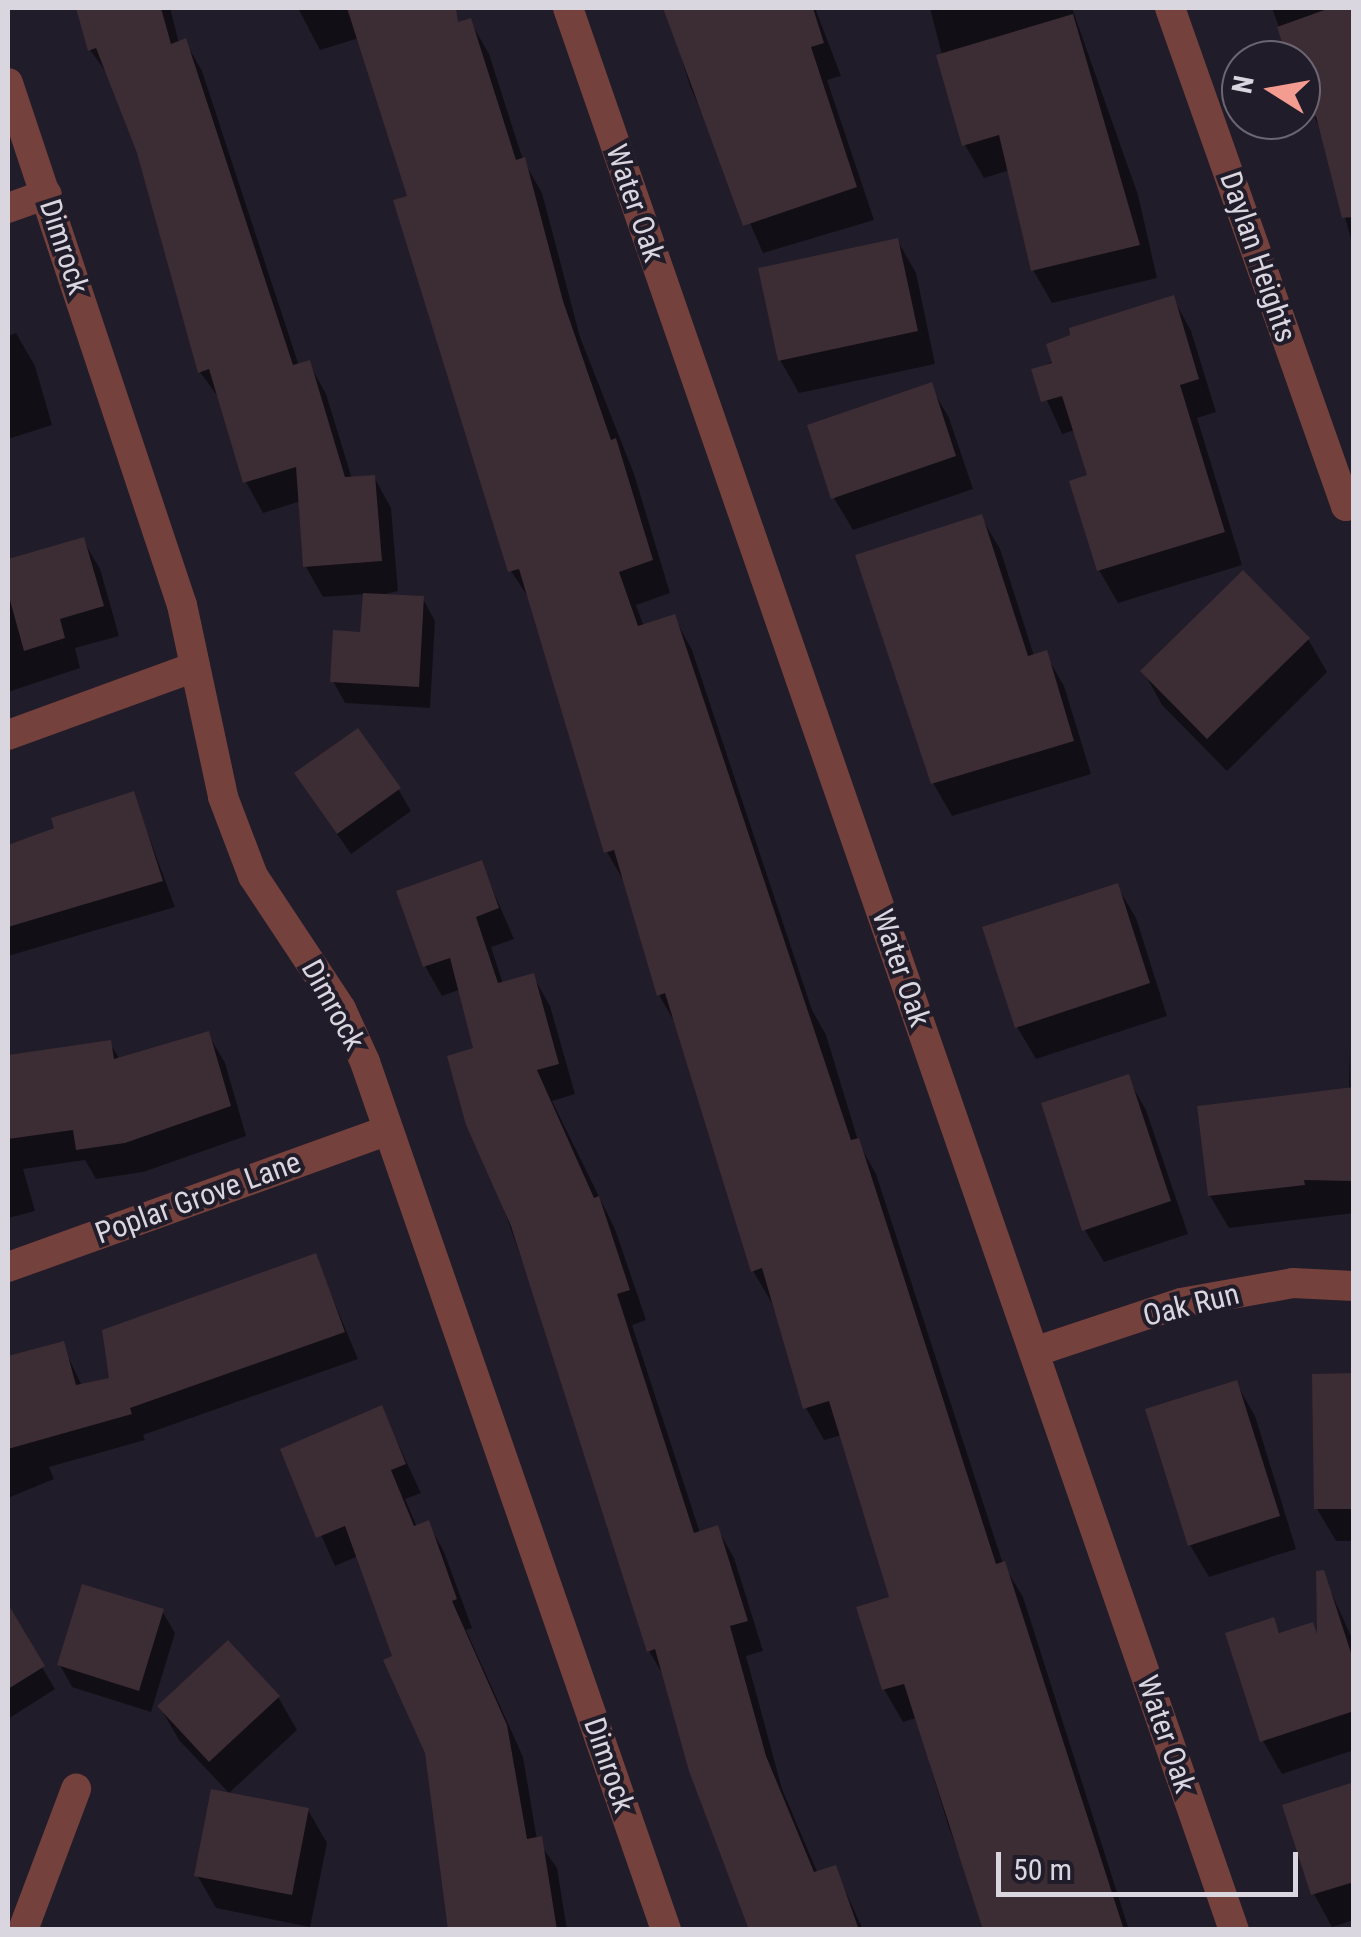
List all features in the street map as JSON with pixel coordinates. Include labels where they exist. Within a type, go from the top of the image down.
[{"type":"street","name":"Water Oak","points":[[568,8],[1234,1930]]},
{"type":"street","name":"Daylan Heights","points":[[1170,8],[1350,505]]},
{"type":"street","name":"Dimrock","points":[[8,83],[182,605],[223,797],[253,876],[340,1009],[388,1130],[666,1930]]},
{"type":"street","points":[[8,208],[47,194]]},
{"type":"street","points":[[8,735],[195,667]]},
{"type":"street","name":"Poplar Grove Lane","points":[[8,1266],[388,1130]]},
{"type":"street","name":"Oak Run","points":[[1034,1352],[1180,1303],[1294,1283],[1354,1286]]},
{"type":"street","points":[[23,1930],[76,1790]]},
{"type":"building","points":[[76,8],[161,8],[171,44],[186,38],[293,365],[310,360],[345,477],[375,475],[382,561],[303,567],[296,467],[243,483],[209,369],[198,373],[137,153],[96,48],[88,51]]},
{"type":"building","points":[[347,8],[456,8],[458,22],[471,18],[516,160],[525,157],[563,301],[611,440],[616,438],[653,560],[619,572],[638,626],[675,614],[851,1140],[859,1138],[996,1564],[1005,1561],[1124,1930],[983,1930],[904,1684],[882,1690],[856,1607],[889,1597],[829,1401],[803,1409],[762,1268],[751,1272],[665,993],[657,996],[614,850],[604,853],[519,569],[508,572],[393,200],[407,196]]},
{"type":"building","points":[[663,8],[813,8],[824,43],[811,47],[857,187],[743,226]]},
{"type":"building","points":[[1330,8],[1354,8],[1354,217],[1342,218],[1321,136],[1321,40],[1281,40],[1277,27]]},
{"type":"building","points":[[1073,14],[1140,245],[1031,271],[999,135],[962,146],[936,55]]},
{"type":"building","points":[[898,238],[918,331],[778,361],[758,268]]},
{"type":"building","points":[[1174,295],[1199,379],[1180,385],[1225,532],[1097,571],[1069,481],[1087,475],[1062,396],[1041,402],[1031,369],[1052,363],[1046,344],[1070,335],[1069,328]]},
{"type":"building","points":[[932,382],[956,456],[831,499],[807,425]]},
{"type":"building","points":[[982,514],[1028,656],[1047,650],[1074,741],[931,784],[855,555]]},
{"type":"building","points":[[84,537],[104,606],[60,619],[65,638],[24,651],[8,593],[8,559]]},
{"type":"building","points":[[1243,570],[1310,638],[1207,739],[1140,671]]},
{"type":"building","points":[[363,593],[424,596],[419,687],[330,682],[333,630],[360,632]]},
{"type":"building","points":[[358,728],[401,788],[337,834],[294,773]]},
{"type":"building","points":[[134,791],[163,881],[8,927],[8,845],[54,828],[51,818]]},
{"type":"building","points":[[482,860],[499,908],[476,917],[498,983],[534,973],[559,1064],[537,1070],[594,1198],[599,1196],[630,1290],[617,1294],[694,1533],[718,1525],[748,1621],[730,1626],[766,1756],[814,1872],[836,1865],[859,1930],[749,1930],[689,1771],[655,1649],[647,1652],[511,1226],[466,1125],[447,1056],[473,1048],[450,958],[423,967],[396,891]]},
{"type":"building","points":[[1118,883],[1150,983],[1015,1028],[982,927]]},
{"type":"building","points":[[209,1031],[231,1106],[125,1143],[76,1150],[73,1130],[8,1139],[8,1055],[111,1040],[114,1059]]},
{"type":"building","points":[[1129,1074],[1171,1201],[1082,1231],[1041,1103]]},
{"type":"building","points":[[1354,1087],[1354,1181],[1304,1180],[1305,1185],[1208,1196],[1197,1106]]},
{"type":"building","points":[[316,1253],[345,1332],[130,1408],[132,1414],[8,1449],[8,1356],[64,1341],[76,1385],[109,1378],[102,1330]]},
{"type":"building","points":[[1354,1373],[1354,1509],[1314,1509],[1312,1374]]},
{"type":"building","points":[[1237,1380],[1280,1516],[1188,1546],[1145,1409]]},
{"type":"building","points":[[382,1405],[406,1464],[391,1470],[414,1526],[429,1520],[457,1599],[452,1601],[507,1725],[527,1839],[542,1836],[557,1930],[448,1930],[425,1753],[383,1660],[392,1656],[345,1526],[316,1538],[280,1449]]},
{"type":"building","points":[[1324,1570],[1354,1662],[1354,1711],[1260,1742],[1225,1633],[1274,1617],[1279,1633],[1313,1622],[1317,1634],[1316,1571]]},
{"type":"building","points":[[82,1584],[164,1609],[139,1691],[57,1665]]},
{"type":"building","points":[[8,1604],[45,1666],[8,1689]]},
{"type":"building","points":[[228,1640],[280,1696],[209,1762],[157,1706]]},
{"type":"building","points":[[1354,1782],[1354,1882],[1311,1895],[1282,1805]]},
{"type":"building","points":[[211,1789],[309,1808],[292,1895],[194,1876]]}]
